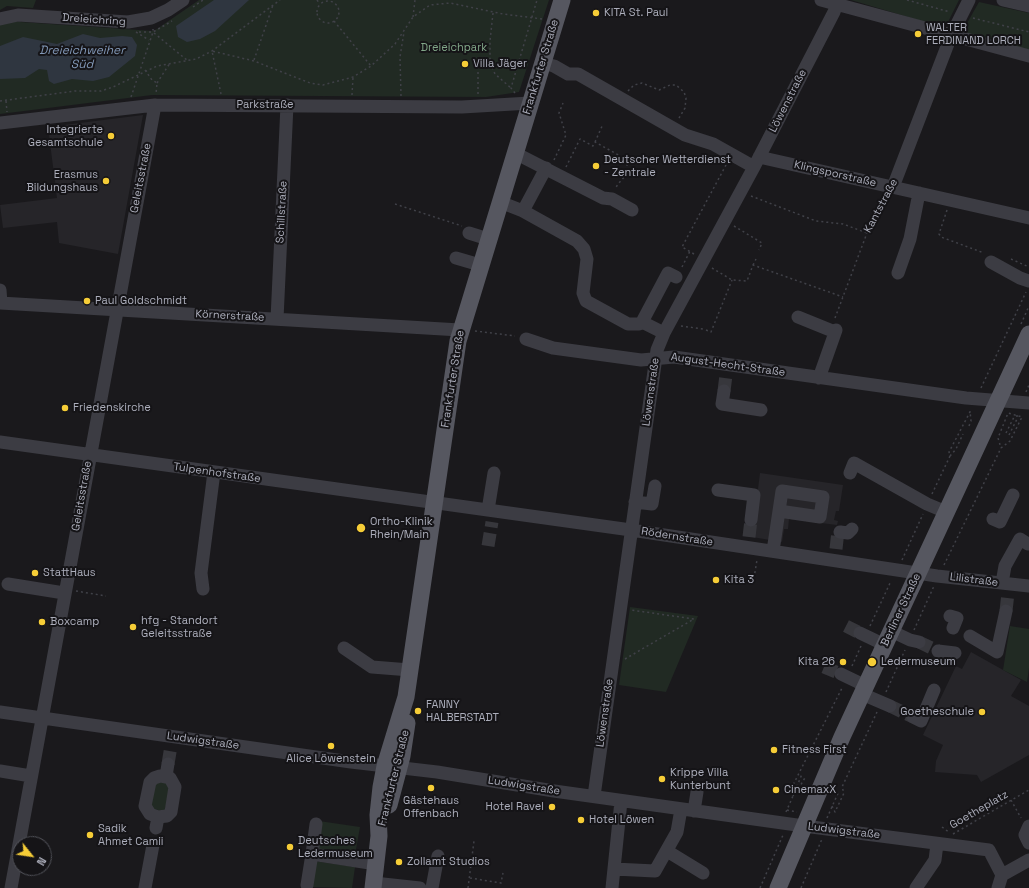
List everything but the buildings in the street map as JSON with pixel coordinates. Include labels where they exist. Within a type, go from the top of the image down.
[{"type":"main road","name":"Frankfurter Straße","points":[[373,885],[379,836],[379,809],[408,717],[406,697],[460,330],[515,152],[525,98],[542,63],[562,0]]},
{"type":"main road","name":"Berliner Straße","points":[[778,888],[864,690],[1029,334]]},
{"type":"street","name":"Dreieichring","points":[[0,19],[18,15],[128,22],[151,18],[168,10],[183,0]]},
{"type":"street","points":[[821,0],[837,2],[951,36],[1029,56]]},
{"type":"street","name":"Kantstraße","points":[[893,187],[951,36],[970,0]]},
{"type":"street","points":[[1003,0],[1029,6]]},
{"type":"street","name":"Löwenstraße","points":[[594,796],[655,359],[666,329],[699,258],[725,221],[837,2]]},
{"type":"street","name":"Klingsporstraße","points":[[542,63],[554,66],[568,74],[578,74],[690,138],[713,144],[732,154],[756,162],[893,187],[1029,218]]},
{"type":"street","name":"Parkstraße","points":[[4,119],[155,101],[221,105],[462,107],[525,98]]},
{"type":"street","name":"Geleitsstraße","points":[[10,888],[155,101]]},
{"type":"street","name":"Schillstraße","points":[[278,319],[287,105]]},
{"type":"street","points":[[515,152],[604,198],[612,199],[632,210]]},
{"type":"street","points":[[523,212],[547,168]]},
{"type":"street","points":[[898,272],[910,238],[919,193]]},
{"type":"street","points":[[500,202],[523,212],[577,241],[584,249],[588,262],[583,293],[588,302],[628,324],[639,324],[642,322],[666,329]]},
{"type":"street","points":[[468,230],[488,239]]},
{"type":"street","points":[[456,258],[480,265]]},
{"type":"street","points":[[988,258],[1020,278],[1029,281]]},
{"type":"street","points":[[642,322],[668,273],[676,277]]},
{"type":"street","name":"Körnerstraße","points":[[0,298],[116,309],[460,330]]},
{"type":"street","points":[[798,317],[836,331],[819,378]]},
{"type":"street","name":"August-Hecht-Straße","points":[[526,339],[553,348],[641,360],[669,356],[727,370],[819,378],[976,399],[1029,403]]},
{"type":"street","points":[[724,391],[722,404],[761,410]]},
{"type":"street","name":"Tulpenhofstraße","points":[[0,442],[434,503]]},
{"type":"street","points":[[850,472],[854,463],[927,504],[946,512]]},
{"type":"street","points":[[203,589],[201,573],[214,472]]},
{"type":"street","points":[[491,514],[494,473]]},
{"type":"street","points":[[635,502],[652,504],[655,486]]},
{"type":"street","points":[[718,490],[754,495],[751,520]]},
{"type":"street","points":[[993,519],[1000,522],[1014,495]]},
{"type":"street","name":"Rödernstraße","points":[[434,503],[491,514],[752,545],[773,552],[835,555],[919,573]]},
{"type":"street","points":[[773,552],[779,511]]},
{"type":"street","points":[[1006,587],[1005,566],[1020,539],[1028,544]]},
{"type":"street","name":"Lilistraße","points":[[919,573],[1006,587],[1029,586]]},
{"type":"street","points":[[8,584],[64,591]]},
{"type":"street","points":[[970,636],[997,652],[1006,611]]},
{"type":"street","points":[[863,634],[919,642]]},
{"type":"street","points":[[344,648],[372,667],[410,670]]},
{"type":"street","points":[[938,651],[955,653]]},
{"type":"street","points":[[844,676],[890,706]]},
{"type":"street","points":[[913,717],[921,720],[934,690]]},
{"type":"street","name":"Ludwigstraße","points":[[0,712],[171,741],[392,767],[621,801],[989,850],[1002,875]]},
{"type":"street","points":[[167,770],[175,787],[170,812],[157,823],[145,806],[150,782],[167,770]]},
{"type":"street","points":[[0,771],[30,776]]},
{"type":"street","points":[[614,868],[655,871],[667,851],[697,792]]},
{"type":"street","points":[[612,888],[621,801]]},
{"type":"street","points":[[307,885],[316,824]]},
{"type":"street","points":[[1028,828],[1025,835],[1029,843]]},
{"type":"street","points":[[916,888],[935,860],[937,844]]},
{"type":"street","points":[[145,888],[153,845]]},
{"type":"street","points":[[667,851],[704,873]]},
{"type":"street","points":[[312,854],[376,864]]},
{"type":"street","points":[[432,888],[438,856]]},
{"type":"street","points":[[998,888],[1002,875],[1029,860]]},
{"type":"street","points":[[373,885],[420,888]]},
{"type":"path","points":[[0,101],[6,102],[54,93],[101,91],[113,87],[145,70],[170,63],[188,61],[212,51],[280,0]]},
{"type":"path","points":[[317,0],[320,4]]},
{"type":"path","points":[[401,98],[401,42],[413,17],[415,0]]},
{"type":"path","points":[[511,88],[536,0]]},
{"type":"path","points":[[331,1],[337,5],[339,10],[338,16],[334,21],[324,22],[320,19],[317,9],[320,4],[331,1]]},
{"type":"path","points":[[212,51],[254,61],[310,83],[323,85],[353,77],[371,66],[395,44],[413,17],[425,8],[438,3],[457,4],[493,12],[544,19]]},
{"type":"path","points":[[254,61],[273,5]]},
{"type":"path","points":[[493,12],[490,41],[490,62],[495,74],[516,94],[525,98]]},
{"type":"path","points":[[334,21],[371,66]]},
{"type":"path","points":[[135,31],[149,40]]},
{"type":"path","points":[[130,99],[153,32],[188,61]]},
{"type":"path","points":[[212,51],[222,97],[221,105]]},
{"type":"path","points":[[155,101],[157,83],[170,63]]},
{"type":"path","points":[[145,70],[152,80],[157,83]]},
{"type":"path","points":[[478,72],[478,98]]},
{"type":"path","points":[[352,98],[353,77]]},
{"type":"path","points":[[623,100],[631,87],[639,83],[644,83],[659,90],[670,85],[676,85],[684,92],[686,102],[673,129]]},
{"type":"path","points":[[4,119],[6,102]]},
{"type":"path","points":[[547,168],[566,135],[559,113],[563,102]]},
{"type":"path","points":[[561,176],[580,140],[593,146],[603,124]]},
{"type":"path","points":[[594,142],[622,157],[628,166],[626,176],[618,184],[612,199]]},
{"type":"path","points":[[732,154],[682,247],[732,280],[748,281],[756,259]]},
{"type":"path","name":"Kantstraße","points":[[836,331],[834,322],[867,233],[882,202],[893,187]]},
{"type":"path","points":[[740,192],[816,221],[846,225],[867,233]]},
{"type":"path","points":[[950,200],[939,234],[942,237],[988,258]]},
{"type":"path","points":[[395,204],[468,230]]},
{"type":"path","points":[[725,221],[762,243],[759,250]]},
{"type":"path","points":[[676,277],[690,251]]},
{"type":"path","points":[[1010,258],[1029,267]]},
{"type":"path","points":[[753,265],[843,297]]},
{"type":"path","points":[[706,330],[711,332],[732,280]]},
{"type":"path","points":[[950,456],[949,452],[976,399],[1029,285]]},
{"type":"path","points":[[666,329],[703,329]]},
{"type":"path","points":[[460,330],[512,335],[526,339]]},
{"type":"path","points":[[969,426],[971,421],[970,411]]},
{"type":"path","points":[[941,570],[1001,448],[1010,441],[1022,416],[1008,414],[998,438],[1001,448]]},
{"type":"path","points":[[1006,433],[1016,416]]},
{"type":"path","points":[[1009,434],[1017,419],[1016,416]]},
{"type":"path","points":[[902,562],[902,558],[927,504],[950,456],[956,449],[963,434]]},
{"type":"path","points":[[752,545],[754,578]]},
{"type":"path","points":[[793,796],[790,789],[863,634],[892,579]]},
{"type":"path","points":[[64,591],[106,596]]},
{"type":"path","points":[[612,668],[694,618],[620,609]]},
{"type":"path","points":[[796,793],[795,790],[802,774]]},
{"type":"path","points":[[785,814],[793,796],[806,776]]},
{"type":"path","name":"Goetheplatz","points":[[937,844],[1029,790]]},
{"type":"path","points":[[827,823],[827,818],[839,791]]},
{"type":"path","points":[[1011,800],[1028,828]]},
{"type":"path","points":[[942,827],[948,831]]},
{"type":"path","points":[[760,888],[785,830]]},
{"type":"path","points":[[801,888],[823,835]]},
{"type":"path","points":[[468,888],[474,841]]},
{"type":"path","points":[[469,878],[501,884],[503,873]]},
{"type":"shaded area","name":"Erasmus Bildungshaus","points":[[143,115],[118,254],[59,243],[57,222],[3,228],[0,205],[57,198],[48,127]]},
{"type":"shaded area","points":[[760,473],[843,485],[839,511],[836,511],[834,520],[838,521],[837,525],[789,519],[788,529],[784,529],[782,542],[752,537]]},
{"type":"shaded area","name":"Goetheschule","points":[[971,652],[1021,680],[1011,696],[1029,706],[1029,755],[981,782],[977,775],[935,772],[936,761],[943,745],[923,735],[956,666],[962,669]]},
{"type":"green space","points":[[0,0],[36,0],[33,8],[7,6],[0,10]]},
{"type":"green space","name":"Dreieichpark","points":[[199,0],[549,0],[519,92],[486,97],[152,95],[0,114],[0,24],[5,21],[154,31]]},
{"type":"green space","points":[[851,0],[959,0],[945,28]]},
{"type":"green space","points":[[979,2],[1029,13],[1029,50],[962,32]]},
{"type":"green space","points":[[630,607],[698,616],[666,692],[619,685]]},
{"type":"green space","points":[[1010,626],[1029,629],[1029,668],[1027,682],[1003,670]]},
{"type":"green space","points":[[162,780],[172,788],[164,812],[151,808],[153,784]]},
{"type":"green space","points":[[319,821],[360,827],[355,855],[315,849]]},
{"type":"green space","points":[[314,861],[355,867],[352,888],[310,887]]},
{"type":"water","points":[[214,0],[249,0],[215,31],[200,39],[187,42],[178,37],[176,26]]},
{"type":"water","name":"Dreieichweiher Süd","points":[[83,34],[100,38],[122,36],[132,37],[137,45],[135,56],[109,77],[93,81],[72,79],[54,84],[49,81],[47,70],[39,69],[25,78],[0,79],[0,46],[23,37],[57,44]]},
{"type":"tunnel","points":[[724,391],[726,375]]},
{"type":"tunnel","points":[[749,537],[751,520]]},
{"type":"tunnel","points":[[488,546],[492,522]]},
{"type":"tunnel","points":[[836,549],[838,531],[840,532]]},
{"type":"tunnel","points":[[1006,611],[1008,593]]},
{"type":"tunnel","points":[[846,626],[860,633]]},
{"type":"tunnel","points":[[919,642],[938,651]]},
{"type":"tunnel","points":[[824,667],[841,674]]},
{"type":"tunnel","points":[[890,706],[913,717]]},
{"type":"tunnel","points":[[168,764],[171,746]]},
{"type":"place","name":"KITA St. Paul","points":[[596,13]]},
{"type":"place","name":"WALTER FERDINAND LORCH","points":[[918,34]]},
{"type":"place","name":"Villa Jäger","points":[[465,64]]},
{"type":"place","name":"Integrierte Gesamtschule","points":[[111,136]]},
{"type":"place","name":"Deutscher Wetterdienst - Zentrale","points":[[596,166]]},
{"type":"place","name":"Erasmus Bildungshaus","points":[[106,181]]},
{"type":"place","name":"Paul Goldschmidt","points":[[87,301]]},
{"type":"place","name":"Friedenskirche","points":[[65,408]]},
{"type":"place","name":"Ortho-Klinik Rhein/Main","points":[[361,528]]},
{"type":"place","name":"StattHaus","points":[[35,573]]},
{"type":"place","name":"Kita 3","points":[[716,580]]},
{"type":"place","name":"Boxcamp","points":[[42,622]]},
{"type":"place","name":"hfg - Standort Geleitsstraße","points":[[133,627]]},
{"type":"place","name":"Kita 26","points":[[843,662]]},
{"type":"place","name":"Ledermuseum","points":[[872,662]]},
{"type":"place","name":"FANNY HALBERSTADT","points":[[418,711]]},
{"type":"place","name":"Goetheschule","points":[[982,712]]},
{"type":"place","name":"Alice Löwenstein","points":[[331,746]]},
{"type":"place","name":"Fitness First","points":[[774,750]]},
{"type":"place","name":"Krippe Villa Kunterbunt","points":[[662,779]]},
{"type":"place","name":"Gästehaus Offenbach","points":[[431,788]]},
{"type":"place","name":"CinemaxX","points":[[776,790]]},
{"type":"place","name":"Hotel Ravel","points":[[552,807]]},
{"type":"place","name":"Hotel Löwen","points":[[581,820]]},
{"type":"place","name":"Sadik Ahmet Camii","points":[[90,835]]},
{"type":"place","name":"Deutsches Ledermuseum","points":[[290,847]]},
{"type":"place","name":"Zollamt Studios","points":[[399,862]]}]
